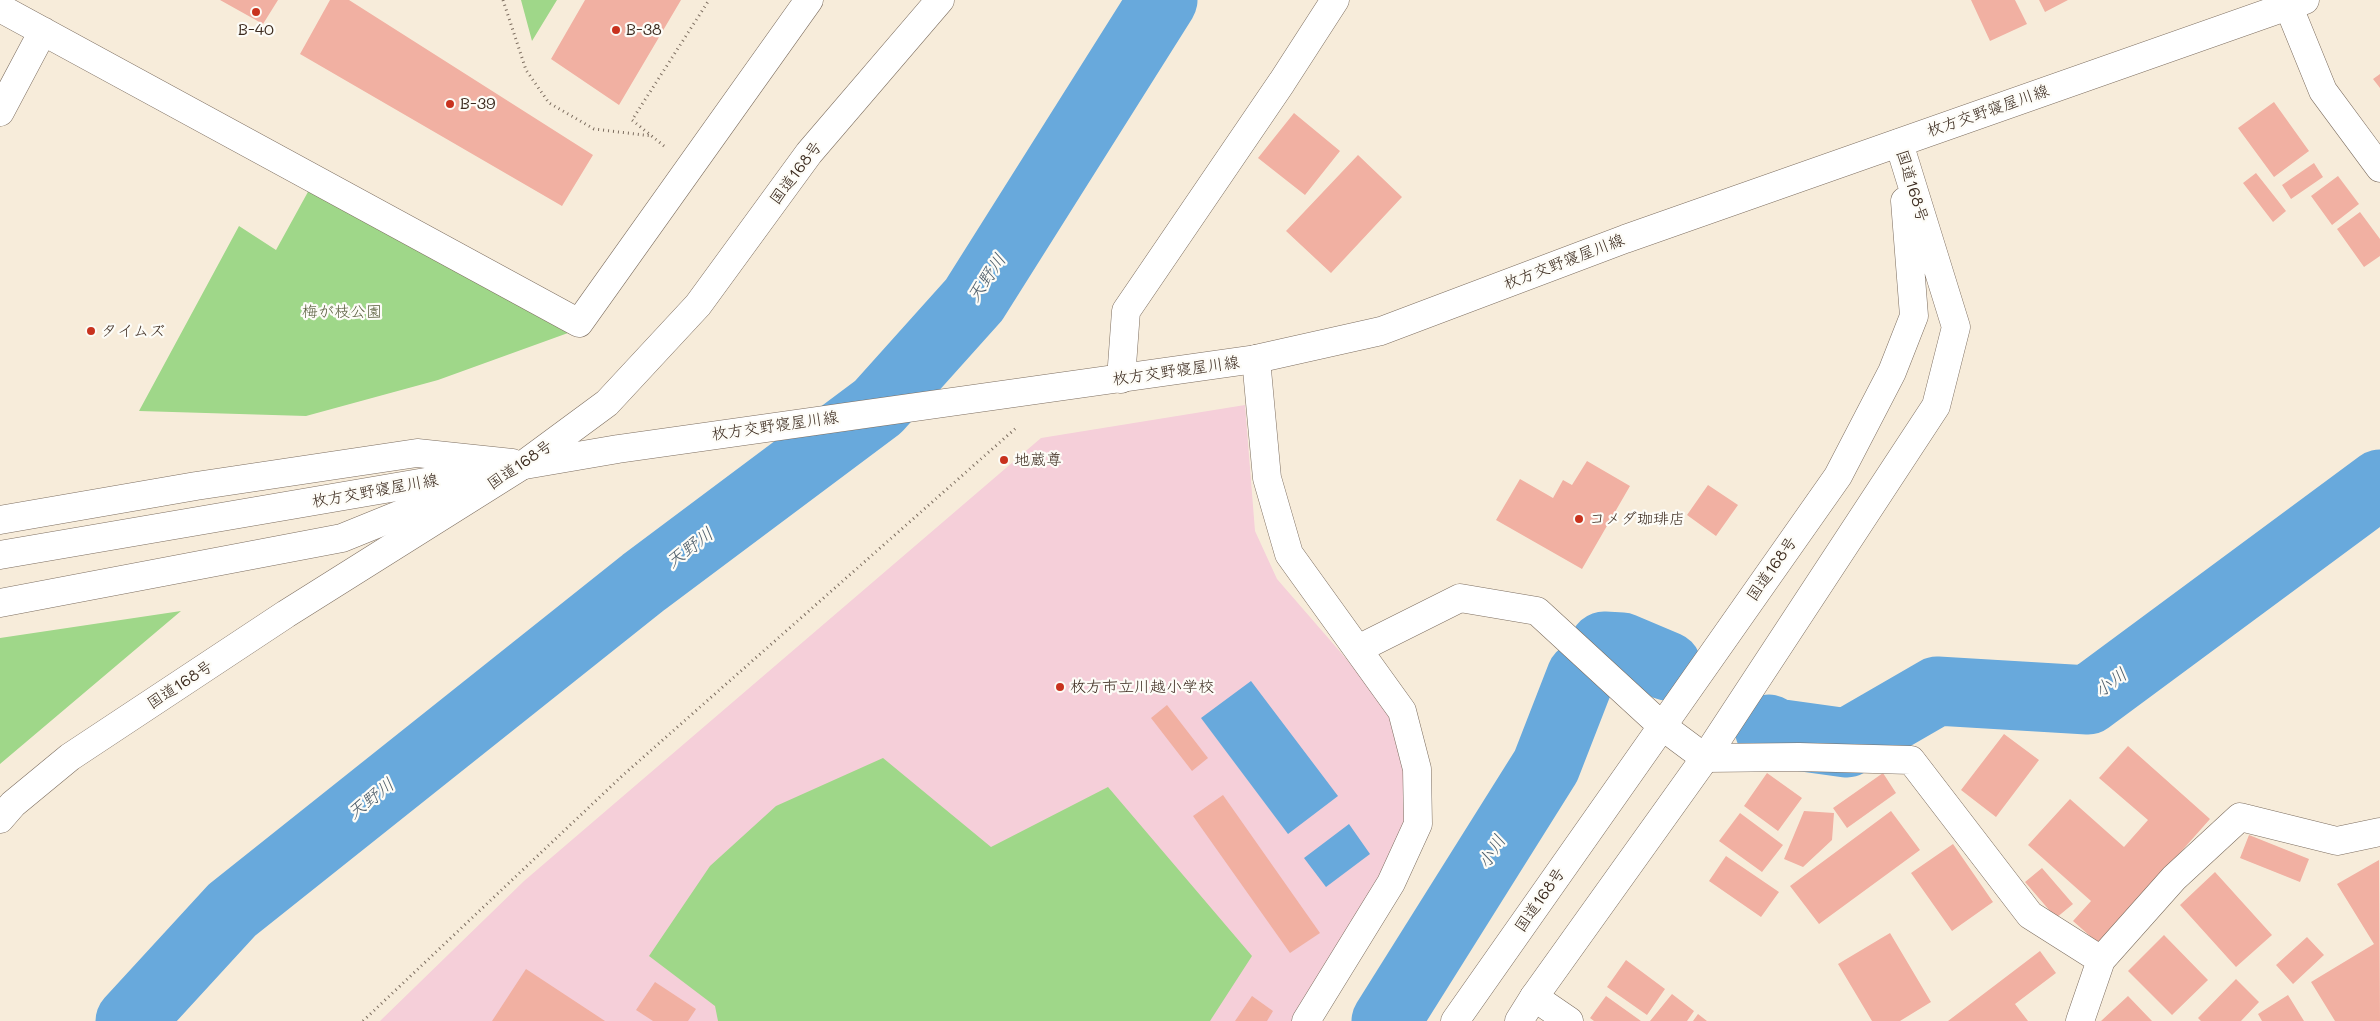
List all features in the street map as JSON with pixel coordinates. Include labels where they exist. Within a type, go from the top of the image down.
[{"type":"main road","points":[[0,8],[579,323],[809,0]]},
{"type":"main road","name":"国道168号","points":[[0,819],[13,804],[70,757],[278,620],[523,465],[607,403],[698,305],[809,153],[940,0]]},
{"type":"main road","points":[[1121,379],[1126,311],[1282,82],[1335,0]]},
{"type":"main road","points":[[2289,1],[2323,92],[2380,168]]},
{"type":"main road","name":"枚方交野寝屋川線","points":[[0,555],[202,522],[618,449],[1256,359],[1381,331],[1625,239],[1899,143],[2289,1]]},
{"type":"main road","points":[[0,112],[43,31]]},
{"type":"main road","name":"国道168号","points":[[1455,1021],[1838,476],[1892,372],[1914,316],[1899,143]]},
{"type":"main road","name":"国道168号","points":[[1519,1021],[1534,997],[1705,758],[1936,406],[1956,327],[1899,143]]},
{"type":"main road","points":[[1256,359],[1267,478],[1289,554],[1402,711],[1417,769],[1418,824],[1391,883],[1306,1021]]},
{"type":"main road","points":[[0,520],[196,486],[418,453],[523,465]]},
{"type":"main road","points":[[0,603],[342,538],[523,465]]},
{"type":"main road","points":[[1358,650],[1460,598],[1537,611],[1662,726],[1705,758],[1799,757],[1911,760],[2030,915],[2101,960]]},
{"type":"main road","points":[[2080,1021],[2101,960],[2174,878],[2240,818],[2337,841],[2380,832]]},
{"type":"main road","points":[[1534,997],[1569,1021]]},
{"type":"path","points":[[503,0],[526,70],[549,103],[594,129],[652,136]]},
{"type":"path","points":[[690,168],[632,120],[709,0]]},
{"type":"path","points":[[363,1021],[622,776],[994,448]]},
{"type":"shaded area","name":"枚方市立川越小学校","points":[[1245,405],[1255,531],[1277,579],[1395,715],[1410,818],[1384,876],[1293,1021],[380,1021],[524,881],[1041,438]]},
{"type":"green space","points":[[521,0],[557,0],[532,41]]},
{"type":"green space","name":"梅が枝公園","points":[[309,190],[568,333],[438,380],[306,416],[139,411],[239,226],[276,250]]},
{"type":"green space","points":[[181,611],[0,764],[0,638]]},
{"type":"green space","points":[[883,758],[991,847],[1108,787],[1252,956],[1210,1021],[718,1021],[715,1006],[649,956],[710,866],[776,806]]},
{"type":"water","points":[[1251,681],[1338,796],[1288,834],[1201,718]]},
{"type":"water","points":[[1349,824],[1370,854],[1326,887],[1304,858]]},
{"type":"building","name":"B-40","points":[[220,0],[278,0],[263,24]]},
{"type":"building","name":"B-39","points":[[330,0],[349,0],[593,155],[562,206],[300,54]]},
{"type":"building","name":"B-38","points":[[585,0],[681,0],[619,105],[551,59]]},
{"type":"building","points":[[1971,0],[2015,0],[2027,24],[1990,41]]},
{"type":"building","points":[[2039,0],[2068,0],[2045,12]]},
{"type":"building","points":[[2380,74],[2380,88],[2373,79]]},
{"type":"building","points":[[2274,102],[2309,151],[2274,177],[2238,128]]},
{"type":"building","points":[[1294,113],[1340,151],[1305,195],[1258,158]]},
{"type":"building","points":[[1358,155],[1402,197],[1331,273],[1286,231]]},
{"type":"building","points":[[2314,163],[2323,177],[2291,199],[2282,185]]},
{"type":"building","points":[[2256,173],[2286,211],[2273,222],[2243,183]]},
{"type":"building","points":[[2338,176],[2359,204],[2332,225],[2311,196]]},
{"type":"building","points":[[2360,212],[2380,239],[2380,256],[2364,267],[2337,229]]},
{"type":"building","points":[[1587,461],[1630,486],[1582,569],[1496,520],[1520,479],[1553,498],[1563,480],[1572,485]]},
{"type":"building","points":[[1708,485],[1738,505],[1716,536],[1687,515]]},
{"type":"building","points":[[1167,705],[1208,758],[1192,771],[1151,718]]},
{"type":"building","points":[[2004,734],[2039,760],[1996,817],[1961,790]]},
{"type":"building","points":[[2128,746],[2210,819],[2099,944],[2073,921],[2091,901],[2028,845],[2070,799],[2124,847],[2148,820],[2099,778]]},
{"type":"building","points":[[1767,773],[1802,798],[1778,831],[1744,806]]},
{"type":"building","points":[[1883,773],[1896,793],[1847,828],[1833,808]]},
{"type":"building","points":[[1223,795],[1320,933],[1290,953],[1193,816]]},
{"type":"building","points":[[1804,811],[1834,813],[1832,840],[1803,867],[1784,859]]},
{"type":"building","points":[[1891,811],[1920,850],[1819,924],[1790,886]]},
{"type":"building","points":[[1740,813],[1783,845],[1762,872],[1719,841]]},
{"type":"building","points":[[2249,835],[2309,859],[2300,882],[2240,858]]},
{"type":"building","points":[[1953,844],[1993,902],[1952,931],[1911,873]]},
{"type":"building","points":[[1726,856],[1779,892],[1761,917],[1709,881]]},
{"type":"building","points":[[2379,860],[2380,1021],[2335,1021],[2311,982],[2374,944],[2337,884]]},
{"type":"building","points":[[2042,868],[2073,904],[2056,918],[2025,882]]},
{"type":"building","points":[[2215,872],[2272,935],[2236,967],[2180,905]]},
{"type":"building","points":[[1890,933],[1931,1002],[1900,1021],[1872,1021],[1838,964]]},
{"type":"building","points":[[2164,935],[2208,980],[2172,1015],[2128,971]]},
{"type":"building","points":[[2307,937],[2324,955],[2293,984],[2276,965]]},
{"type":"building","points":[[2040,951],[2056,973],[2015,1004],[2028,1021],[1948,1021]]},
{"type":"building","points":[[1626,960],[1665,989],[1647,1015],[1607,987]]},
{"type":"building","points":[[526,969],[605,1021],[492,1021]]},
{"type":"building","points":[[2236,979],[2259,1002],[2241,1021],[2201,1021],[2198,1018]]},
{"type":"building","points":[[655,982],[696,1009],[688,1021],[653,1021],[636,1010]]},
{"type":"building","points":[[1672,994],[1694,1011],[1687,1021],[1650,1021]]},
{"type":"building","points":[[2288,995],[2304,1021],[2262,1021],[2258,1014]]},
{"type":"building","points":[[1252,996],[1273,1011],[1267,1021],[1235,1021]]},
{"type":"building","points":[[1606,996],[1641,1021],[1594,1021],[1590,1018]]},
{"type":"building","points":[[2128,996],[2152,1021],[2101,1021]]},
{"type":"building","points":[[1698,1014],[1707,1021],[1693,1021]]},
{"type":"waterway","name":"天野川","points":[[130,1021],[232,910],[644,582],[878,407],[974,300],[1163,0]]},
{"type":"waterway","name":"小川","points":[[1769,729],[1775,733],[1847,743],[1937,691],[2088,700],[2380,484]]},
{"type":"waterway","name":"小川","points":[[1604,646],[1622,647],[1667,666]]},
{"type":"waterway","name":"小川","points":[[1386,1021],[1546,766],[1581,676]]},
{"type":"place","name":"B-40","points":[[256,12]]},
{"type":"place","name":"B-38","points":[[616,30]]},
{"type":"place","name":"B-39","points":[[450,104]]},
{"type":"place","name":"タイムズ","points":[[91,331]]},
{"type":"place","name":"地蔵尊","points":[[1004,460]]},
{"type":"place","name":"コメダ珈琲店","points":[[1579,519]]},
{"type":"place","name":"枚方市立川越小学校","points":[[1060,687]]}]
